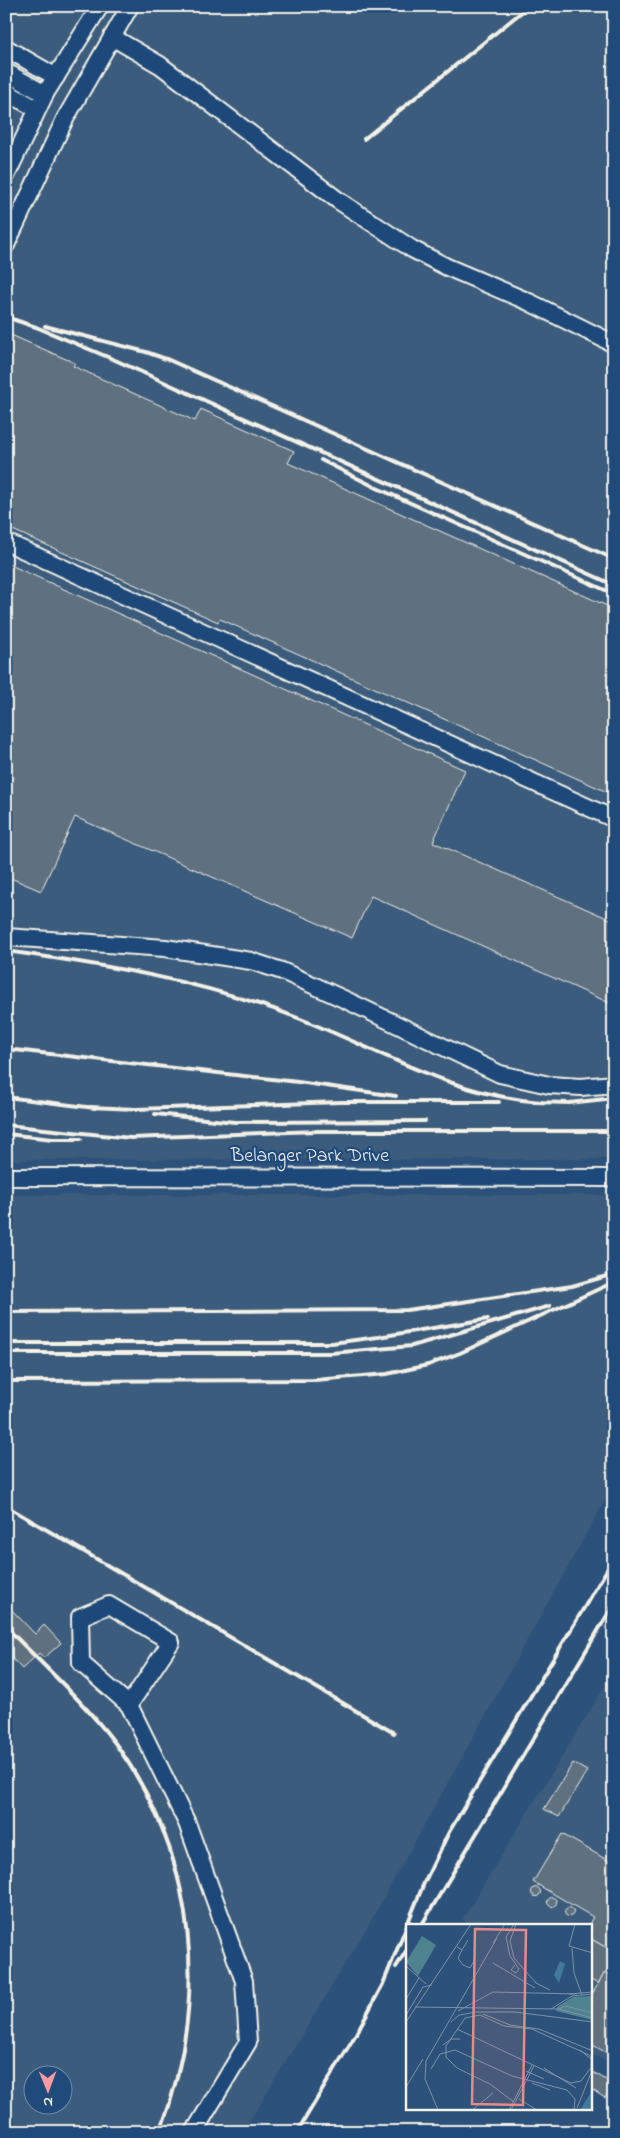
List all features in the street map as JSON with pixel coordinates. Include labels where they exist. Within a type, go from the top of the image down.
[{"type":"street","points":[[6,176],[45,94],[100,6]]},
{"type":"street","points":[[6,245],[59,132],[130,6]]},
{"type":"street","points":[[112,37],[160,65],[291,166],[389,235],[446,267],[529,302],[614,344]]},
{"type":"street","points":[[6,48],[56,77]]},
{"type":"street","points":[[6,72],[45,94]]},
{"type":"street","points":[[6,92],[37,109]]},
{"type":"street","points":[[6,542],[614,820]]},
{"type":"street","points":[[6,937],[164,948],[251,961],[282,971],[500,1074],[524,1081],[549,1085],[581,1087],[614,1084]]},
{"type":"street","name":"Belanger Park Drive","points":[[6,1177],[614,1178]]},
{"type":"street","points":[[129,1706],[171,1642],[109,1605],[80,1616],[81,1663],[129,1706],[187,1823],[244,1981],[248,2042],[194,2132]]},
{"type":"shaded area","points":[[6,6],[614,6],[614,1159],[6,1160]]},
{"type":"shaded area","points":[[6,1195],[614,1195],[614,1484],[368,1926],[243,2132],[6,2132]]},
{"type":"shaded area","points":[[614,1671],[614,2065],[592,2054],[592,1924],[468,1924],[462,1920]]},
{"type":"building","points":[[11,335],[75,363],[73,366],[195,421],[201,409],[294,451],[288,463],[614,609],[614,795],[220,619],[218,622],[6,527],[6,346]]},
{"type":"building","points":[[6,563],[465,770],[433,842],[614,921],[614,1005],[371,896],[352,938],[75,817],[41,891],[6,876]]},
{"type":"building","points":[[8,1606],[35,1634],[44,1625],[61,1643],[44,1658],[39,1653],[22,1669],[6,1652],[6,1608]]},
{"type":"building","points":[[573,1763],[587,1771],[559,1817],[544,1809]]},
{"type":"building","points":[[562,1834],[614,1864],[614,1952],[592,1940],[592,1924],[589,1924],[593,1917],[533,1882]]},
{"type":"building","points":[[536,1887],[541,1892],[536,1897],[531,1892]]},
{"type":"building","points":[[552,1898],[556,1902],[552,1906],[548,1902]]},
{"type":"building","points":[[569,1908],[573,1912],[569,1916],[565,1912]]},
{"type":"building","points":[[592,1940],[614,1952],[614,1959],[598,1984],[592,1981]]},
{"type":"building","points":[[605,1972],[614,1977],[614,2057],[592,2045],[592,1994]]},
{"type":"building","points":[[592,2072],[613,2084],[605,2098],[592,2090]]},
{"type":"railway","points":[[364,139],[529,6]]},
{"type":"railway","points":[[6,317],[36,327],[115,360],[614,585]]},
{"type":"railway","points":[[45,326],[146,352],[169,360],[614,559]]},
{"type":"railway","points":[[321,460],[377,488],[614,594]]},
{"type":"railway","points":[[6,951],[81,962],[154,976],[227,994],[298,1018],[447,1081],[477,1091],[541,1102]]},
{"type":"railway","points":[[6,1049],[298,1082],[396,1096]]},
{"type":"railway","points":[[6,1097],[95,1108]]},
{"type":"railway","points":[[534,1102],[569,1103],[614,1098]]},
{"type":"railway","points":[[89,1107],[136,1109],[340,1102],[499,1102]]},
{"type":"railway","points":[[155,1114],[235,1122],[425,1121]]},
{"type":"railway","points":[[6,1125],[131,1138],[318,1131],[614,1131]]},
{"type":"railway","points":[[6,1134],[53,1139],[81,1139]]},
{"type":"railway","points":[[6,1312],[407,1310],[572,1286],[614,1274]]},
{"type":"railway","points":[[6,1381],[315,1380],[387,1374],[428,1365],[460,1353],[614,1282]]},
{"type":"railway","points":[[6,1353],[331,1353],[412,1346],[550,1306]]},
{"type":"railway","points":[[6,1343],[332,1343],[488,1319]]},
{"type":"railway","points":[[6,1506],[394,1733]]},
{"type":"railway","points":[[407,1924],[424,1883],[449,1832],[614,1558]]},
{"type":"railway","points":[[422,1924],[614,1604]]},
{"type":"railway","points":[[6,1627],[76,1698],[115,1743],[143,1788],[164,1834],[179,1883],[187,1932],[189,1982],[185,2032],[176,2082],[160,2132]]},
{"type":"railway","points":[[356,2034],[383,1984],[406,1927]]},
{"type":"railway","points":[[396,1967],[406,1951]]},
{"type":"railway","points":[[297,2132],[359,2029]]}]
